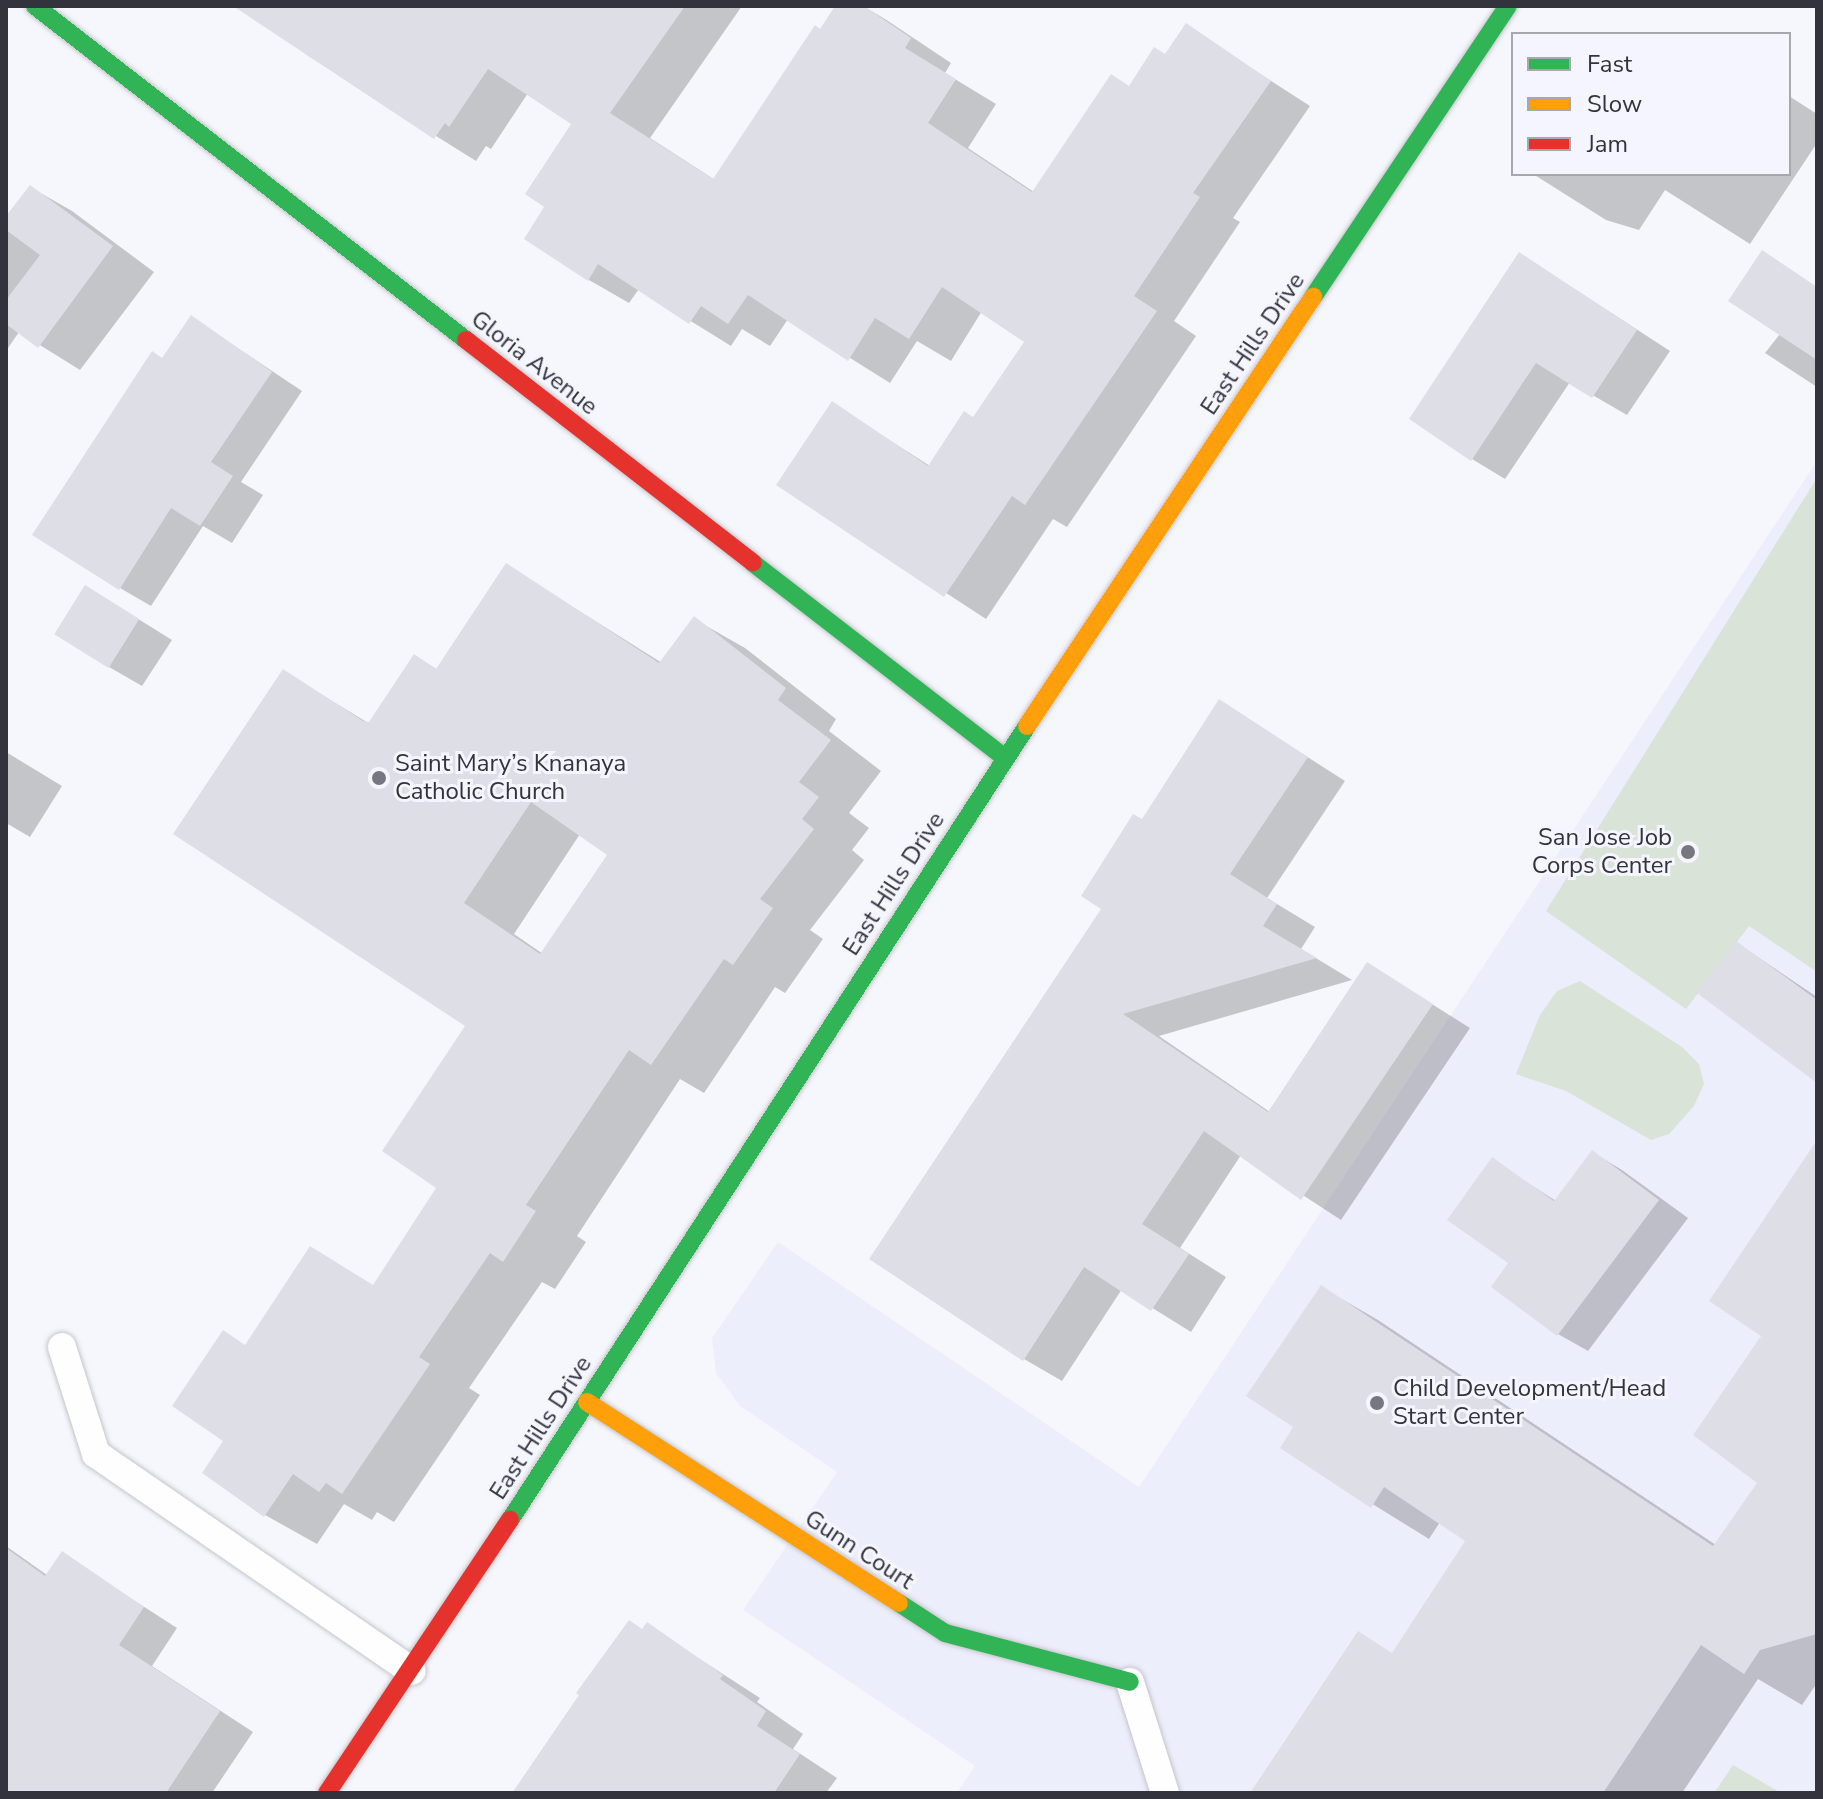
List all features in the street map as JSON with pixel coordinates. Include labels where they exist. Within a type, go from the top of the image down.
[{"type":"street","name":"Gloria Avenue","points":[[35,6],[1005,758]]},
{"type":"street","name":"East Hills Drive","points":[[327,1793],[412,1671],[1005,758],[1508,6]]},
{"type":"street","name":"Gunn Court","points":[[587,1402],[945,1633],[1130,1682]]},
{"type":"lane","points":[[62,1347],[96,1454],[412,1671]]},
{"type":"lane","points":[[1130,1682],[1165,1793]]},
{"type":"shaded area","name":"San Jose Job Corps Center","points":[[1817,461],[1817,1793],[957,1793],[975,1766],[743,1610],[837,1472],[740,1406],[716,1373],[712,1338],[778,1242],[1139,1487]]},
{"type":"shaded area","points":[[1817,478],[1817,972],[1749,926],[1686,1009],[1546,911]]},
{"type":"shaded area","points":[[1580,981],[1682,1047],[1699,1064],[1704,1084],[1694,1106],[1669,1134],[1651,1140],[1566,1091],[1516,1074],[1540,1015],[1557,991]]},
{"type":"shaded area","points":[[1733,1765],[1781,1793],[1714,1793]]},
{"type":"building","points":[[233,6],[685,6],[610,113],[713,179],[815,25],[820,29],[835,6],[864,6],[911,38],[905,48],[956,79],[928,123],[1032,192],[1111,74],[1129,86],[1154,47],[1165,54],[1186,23],[1271,81],[1193,193],[1200,197],[1134,296],[1157,311],[1025,505],[1012,496],[944,597],[776,485],[832,401],[928,466],[964,411],[973,417],[1024,342],[942,287],[909,339],[875,318],[848,361],[748,295],[728,324],[701,306],[689,324],[598,264],[588,281],[524,239],[544,207],[525,194],[571,124],[488,69],[449,127],[445,123],[434,139]]},
{"type":"building","points":[[30,185],[113,246],[38,348],[6,324],[6,300],[40,255],[6,230],[6,216]]},
{"type":"building","points":[[1762,250],[1817,287],[1817,360],[1728,301]]},
{"type":"building","points":[[1519,252],[1637,330],[1592,398],[1536,363],[1471,461],[1409,419]]},
{"type":"building","points":[[191,315],[272,372],[211,462],[233,476],[200,526],[171,508],[119,590],[32,535],[152,351],[162,358]]},
{"type":"building","points":[[506,563],[659,663],[694,616],[786,688],[778,700],[831,740],[799,782],[819,797],[802,819],[814,829],[760,899],[773,908],[733,965],[724,959],[651,1065],[629,1050],[526,1205],[536,1211],[503,1262],[490,1253],[419,1357],[430,1364],[342,1494],[326,1483],[319,1492],[293,1474],[264,1517],[202,1473],[223,1441],[172,1406],[223,1330],[245,1345],[310,1246],[373,1285],[436,1188],[382,1151],[465,1026],[173,834],[283,669],[369,722],[414,654],[436,669]],"holes":[[[531,802],[607,855],[540,954],[464,903]]]},
{"type":"building","points":[[85,585],[139,619],[109,668],[54,634]]},
{"type":"building","points":[[1219,699],[1308,757],[1230,874],[1277,904],[1263,926],[1317,958],[1123,1014],[1268,1112],[1367,962],[1433,1004],[1301,1200],[1204,1131],[1142,1224],[1189,1254],[1151,1311],[1084,1267],[1023,1361],[869,1259],[1101,909],[1081,896],[1133,814],[1142,819]]},
{"type":"building","points":[[1736,941],[1817,1000],[1817,1083],[1697,993]]},
{"type":"building","points":[[1817,1140],[1817,1634],[1760,1650],[1744,1674],[1701,1645],[1603,1793],[1250,1793],[1358,1631],[1392,1653],[1465,1541],[1384,1487],[1371,1508],[1280,1448],[1293,1427],[1246,1396],[1321,1285],[1713,1546],[1757,1483],[1693,1435],[1761,1336],[1709,1301]]},
{"type":"building","points":[[1592,1150],[1659,1200],[1557,1336],[1491,1287],[1508,1263],[1447,1220],[1492,1157],[1554,1201]]},
{"type":"building","points":[[6,1548],[45,1576],[62,1551],[144,1607],[119,1645],[220,1711],[166,1793],[6,1793]]},
{"type":"building","points":[[629,1620],[642,1629],[647,1622],[723,1675],[720,1679],[766,1711],[757,1726],[800,1754],[774,1793],[512,1793],[579,1695],[576,1693]]},
{"type":"traffic: fast","points":[[35,6],[466,340]]},
{"type":"traffic: fast","points":[[1313,297],[1508,6]]},
{"type":"traffic: fast","points":[[753,563],[1005,758]]},
{"type":"traffic: fast","points":[[510,1520],[1027,726]]},
{"type":"traffic: fast","points":[[899,1603],[945,1633],[1130,1682]]},
{"type":"traffic: slow","points":[[1027,726],[1313,297]]},
{"type":"traffic: slow","points":[[587,1402],[899,1603]]},
{"type":"traffic: jam","points":[[466,340],[753,563]]},
{"type":"traffic: jam","points":[[327,1793],[510,1520]]},
{"type":"place","name":"Saint Mary’s Knanaya Catholic Church","points":[[379,778]]},
{"type":"place","name":"San Jose Job Corps Center","points":[[1688,852]]},
{"type":"place","name":"Child Development/Head Start Center","points":[[1377,1403]]}]
